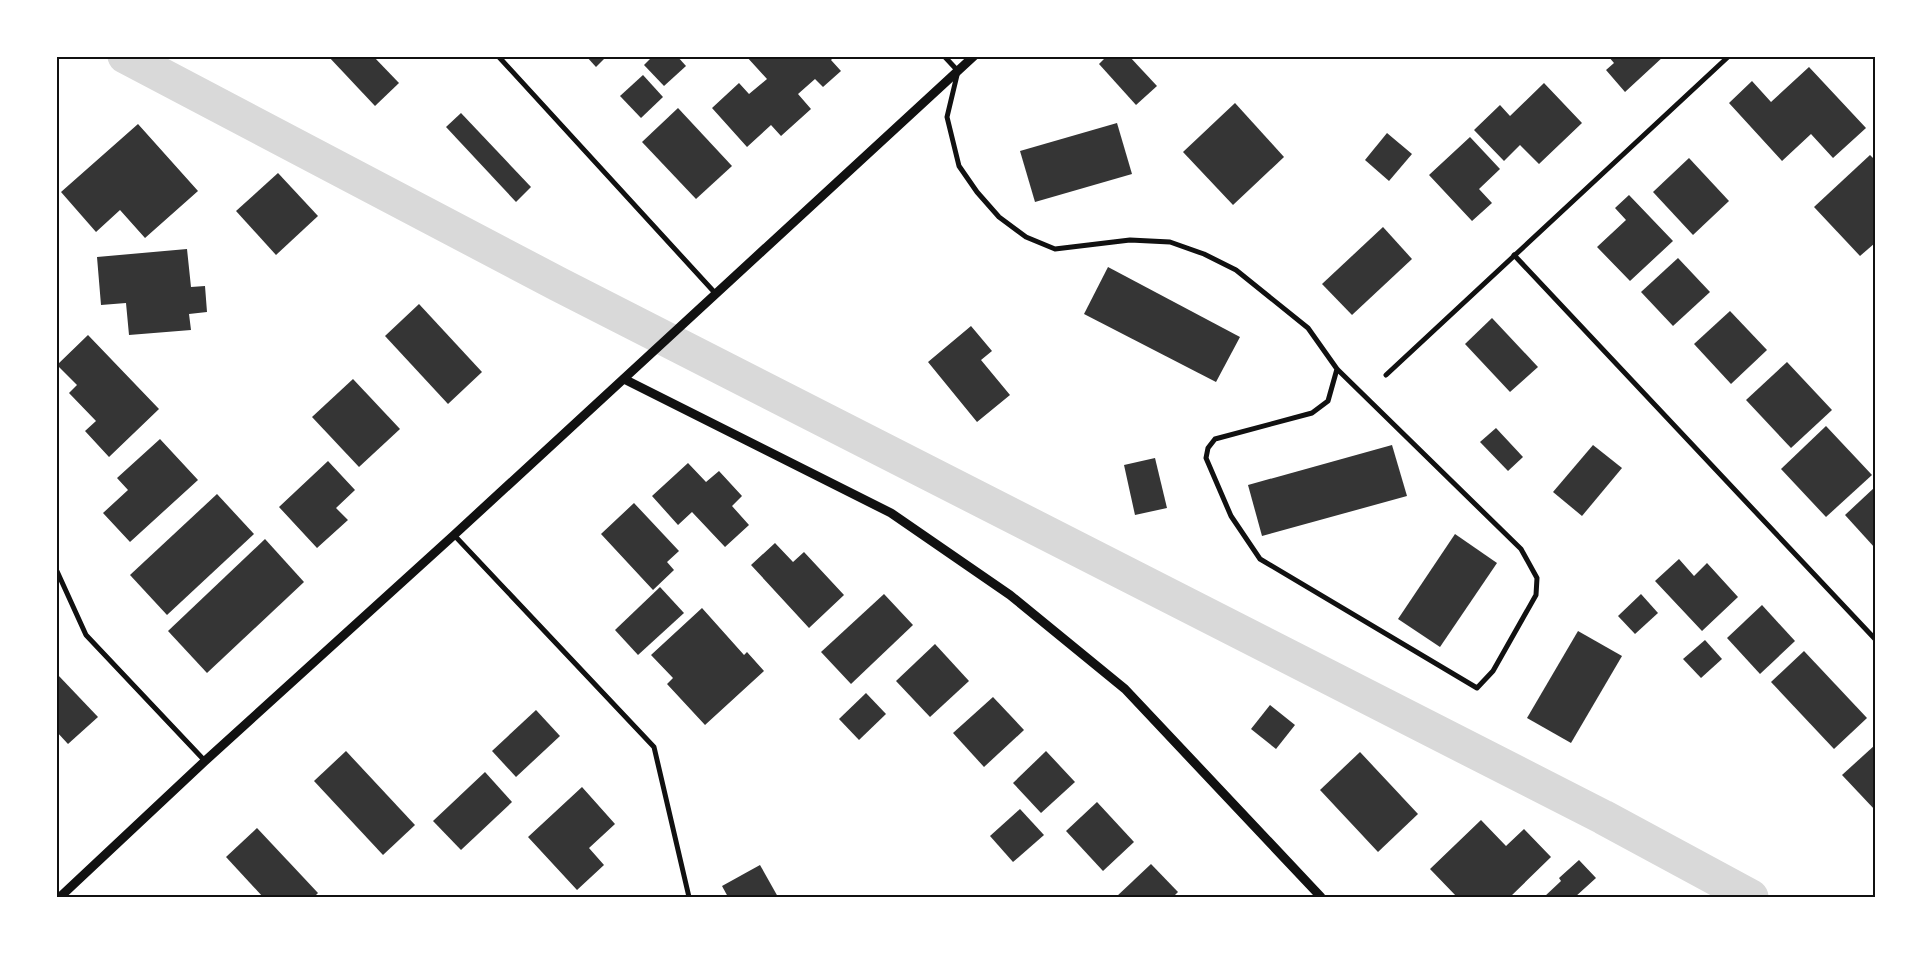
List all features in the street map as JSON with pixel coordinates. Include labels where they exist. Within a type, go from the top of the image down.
[{"type":"street","points":[[498,56],[716,294]]},
{"type":"street","points":[[944,56],[958,71]]},
{"type":"street","points":[[60,897],[205,761],[454,536],[974,56]]},
{"type":"street","points":[[1386,375],[1729,56]]},
{"type":"street","points":[[958,71],[947,117],[959,166],[977,192],[999,217],[1026,237],[1055,249],[1130,240],[1170,242],[1204,254],[1236,270],[1308,328],[1337,369],[1520,549],[1537,578],[1536,595],[1493,672],[1477,688],[1260,559],[1230,516],[1206,458],[1208,448],[1215,439],[1312,413],[1328,402],[1337,369]]},
{"type":"street","points":[[1514,255],[1875,639]]},
{"type":"street","points":[[624,379],[891,513],[1010,595],[1125,689],[1321,897]]},
{"type":"street","points":[[454,536],[654,747],[689,897]]},
{"type":"street","points":[[56,569],[86,635],[205,761]]},
{"type":"building","points":[[328,56],[373,56],[399,83],[375,106]]},
{"type":"building","points":[[586,56],[607,56],[596,67]]},
{"type":"building","points":[[653,56],[677,56],[686,66],[664,86],[644,65]]},
{"type":"building","points":[[746,56],[835,56],[831,60],[841,71],[823,87],[815,79],[798,94],[811,109],[781,136],[771,125],[747,147],[712,108],[739,83],[749,94],[767,79]]},
{"type":"building","points":[[1107,56],[1129,56],[1157,86],[1136,105],[1099,64]]},
{"type":"building","points":[[1608,56],[1664,56],[1625,92],[1606,70],[1614,63]]},
{"type":"building","points":[[1809,67],[1866,128],[1833,158],[1811,134],[1782,161],[1729,103],[1752,81],[1771,102]]},
{"type":"building","points":[[643,75],[663,97],[641,118],[620,96]]},
{"type":"building","points":[[1544,83],[1582,123],[1539,164],[1520,145],[1504,161],[1474,130],[1500,105],[1510,116]]},
{"type":"building","points":[[1235,103],[1284,157],[1233,205],[1183,152]]},
{"type":"building","points":[[678,108],[732,166],[696,199],[642,142]]},
{"type":"building","points":[[461,113],[531,187],[516,202],[446,127]]},
{"type":"building","points":[[1117,123],[1132,174],[1035,202],[1020,151]]},
{"type":"building","points":[[138,124],[198,191],[145,238],[120,210],[96,232],[61,192]]},
{"type":"building","points":[[1387,133],[1412,154],[1389,181],[1365,160]]},
{"type":"building","points":[[1470,137],[1500,169],[1479,189],[1492,203],[1472,221],[1429,175]]},
{"type":"building","points":[[1870,155],[1875,160],[1875,243],[1860,256],[1814,207]]},
{"type":"building","points":[[1689,158],[1729,201],[1693,235],[1653,192]]},
{"type":"building","points":[[278,173],[318,216],[276,255],[236,211]]},
{"type":"building","points":[[1629,195],[1673,241],[1630,281],[1597,247],[1626,220],[1615,208]]},
{"type":"building","points":[[1383,227],[1412,259],[1352,315],[1322,284]]},
{"type":"building","points":[[187,249],[191,287],[205,286],[207,312],[189,314],[191,330],[129,335],[126,303],[101,305],[97,257]]},
{"type":"building","points":[[1678,258],[1710,292],[1673,326],[1641,292]]},
{"type":"building","points":[[1108,267],[1240,337],[1216,382],[1084,314]]},
{"type":"building","points":[[419,304],[482,372],[448,404],[385,336]]},
{"type":"building","points":[[1730,311],[1767,350],[1731,384],[1694,344]]},
{"type":"building","points":[[1492,318],[1538,367],[1510,392],[1465,344]]},
{"type":"building","points":[[971,326],[992,351],[981,360],[1010,395],[977,422],[928,362]]},
{"type":"building","points":[[88,335],[159,409],[109,457],[85,431],[96,421],[69,393],[77,385],[57,365]]},
{"type":"building","points":[[1787,362],[1832,410],[1791,448],[1746,400]]},
{"type":"building","points":[[353,379],[400,429],[359,467],[312,417]]},
{"type":"building","points":[[1826,426],[1872,475],[1826,517],[1781,469]]},
{"type":"building","points":[[1496,428],[1523,457],[1508,471],[1480,442]]},
{"type":"building","points":[[160,439],[198,480],[130,542],[103,513],[128,490],[117,478]]},
{"type":"building","points":[[1392,445],[1407,496],[1262,536],[1248,485]]},
{"type":"building","points":[[1593,445],[1622,468],[1582,516],[1553,492]]},
{"type":"building","points":[[1155,458],[1167,508],[1135,515],[1124,465]]},
{"type":"building","points":[[328,461],[355,490],[336,508],[348,520],[317,548],[279,507]]},
{"type":"building","points":[[688,463],[706,482],[719,471],[742,496],[732,506],[749,525],[725,547],[692,512],[678,525],[652,496]]},
{"type":"building","points":[[1875,487],[1875,548],[1845,515]]},
{"type":"building","points":[[217,494],[254,534],[167,615],[130,575]]},
{"type":"building","points":[[634,503],[679,551],[667,562],[674,570],[653,590],[601,534]]},
{"type":"building","points":[[1455,534],[1497,563],[1440,647],[1398,619]]},
{"type":"building","points":[[265,539],[304,582],[207,673],[168,631]]},
{"type":"building","points":[[775,543],[793,562],[804,552],[844,595],[809,628],[751,565]]},
{"type":"building","points":[[1679,559],[1694,576],[1707,563],[1738,597],[1702,631],[1655,581]]},
{"type":"building","points":[[660,587],[684,613],[638,655],[615,630]]},
{"type":"building","points":[[884,594],[913,625],[851,684],[821,652]]},
{"type":"building","points":[[1641,594],[1658,613],[1635,634],[1618,616]]},
{"type":"building","points":[[1762,605],[1795,641],[1760,674],[1727,638]]},
{"type":"building","points":[[702,608],[744,655],[747,652],[764,671],[705,725],[667,684],[673,678],[651,655]]},
{"type":"building","points":[[1578,631],[1622,656],[1571,743],[1527,718]]},
{"type":"building","points":[[1705,640],[1722,659],[1701,678],[1683,659]]},
{"type":"building","points":[[935,644],[969,681],[930,717],[896,681]]},
{"type":"building","points":[[1804,651],[1867,718],[1834,749],[1771,682]]},
{"type":"building","points":[[58,675],[98,717],[68,744],[56,731],[56,676]]},
{"type":"building","points":[[866,693],[886,714],[859,740],[839,719]]},
{"type":"building","points":[[993,697],[1024,730],[984,767],[953,733]]},
{"type":"building","points":[[1270,705],[1295,725],[1276,749],[1251,729]]},
{"type":"building","points":[[536,710],[560,736],[516,777],[492,751]]},
{"type":"building","points":[[1875,745],[1875,810],[1842,775]]},
{"type":"building","points":[[346,751],[415,825],[383,855],[314,781]]},
{"type":"building","points":[[1046,751],[1075,782],[1041,813],[1013,783]]},
{"type":"building","points":[[1360,752],[1418,814],[1378,852],[1320,790]]},
{"type":"building","points":[[485,772],[512,802],[461,850],[433,821]]},
{"type":"building","points":[[582,787],[615,824],[589,848],[604,865],[577,890],[528,837]]},
{"type":"building","points":[[1097,802],[1134,842],[1103,871],[1066,831]]},
{"type":"building","points":[[1020,809],[1044,835],[1013,862],[990,836]]},
{"type":"building","points":[[1481,820],[1506,846],[1524,829],[1551,857],[1510,897],[1457,897],[1430,869]]},
{"type":"building","points":[[257,828],[318,893],[314,897],[263,897],[226,857]]},
{"type":"building","points":[[1579,860],[1596,878],[1575,897],[1544,897],[1561,881],[1559,878]]},
{"type":"building","points":[[1151,864],[1178,892],[1173,897],[1116,897]]},
{"type":"building","points":[[760,865],[778,897],[728,897],[722,886]]},
{"type":"waterway","points":[[125,56],[558,284],[1603,817],[1751,897]]}]
